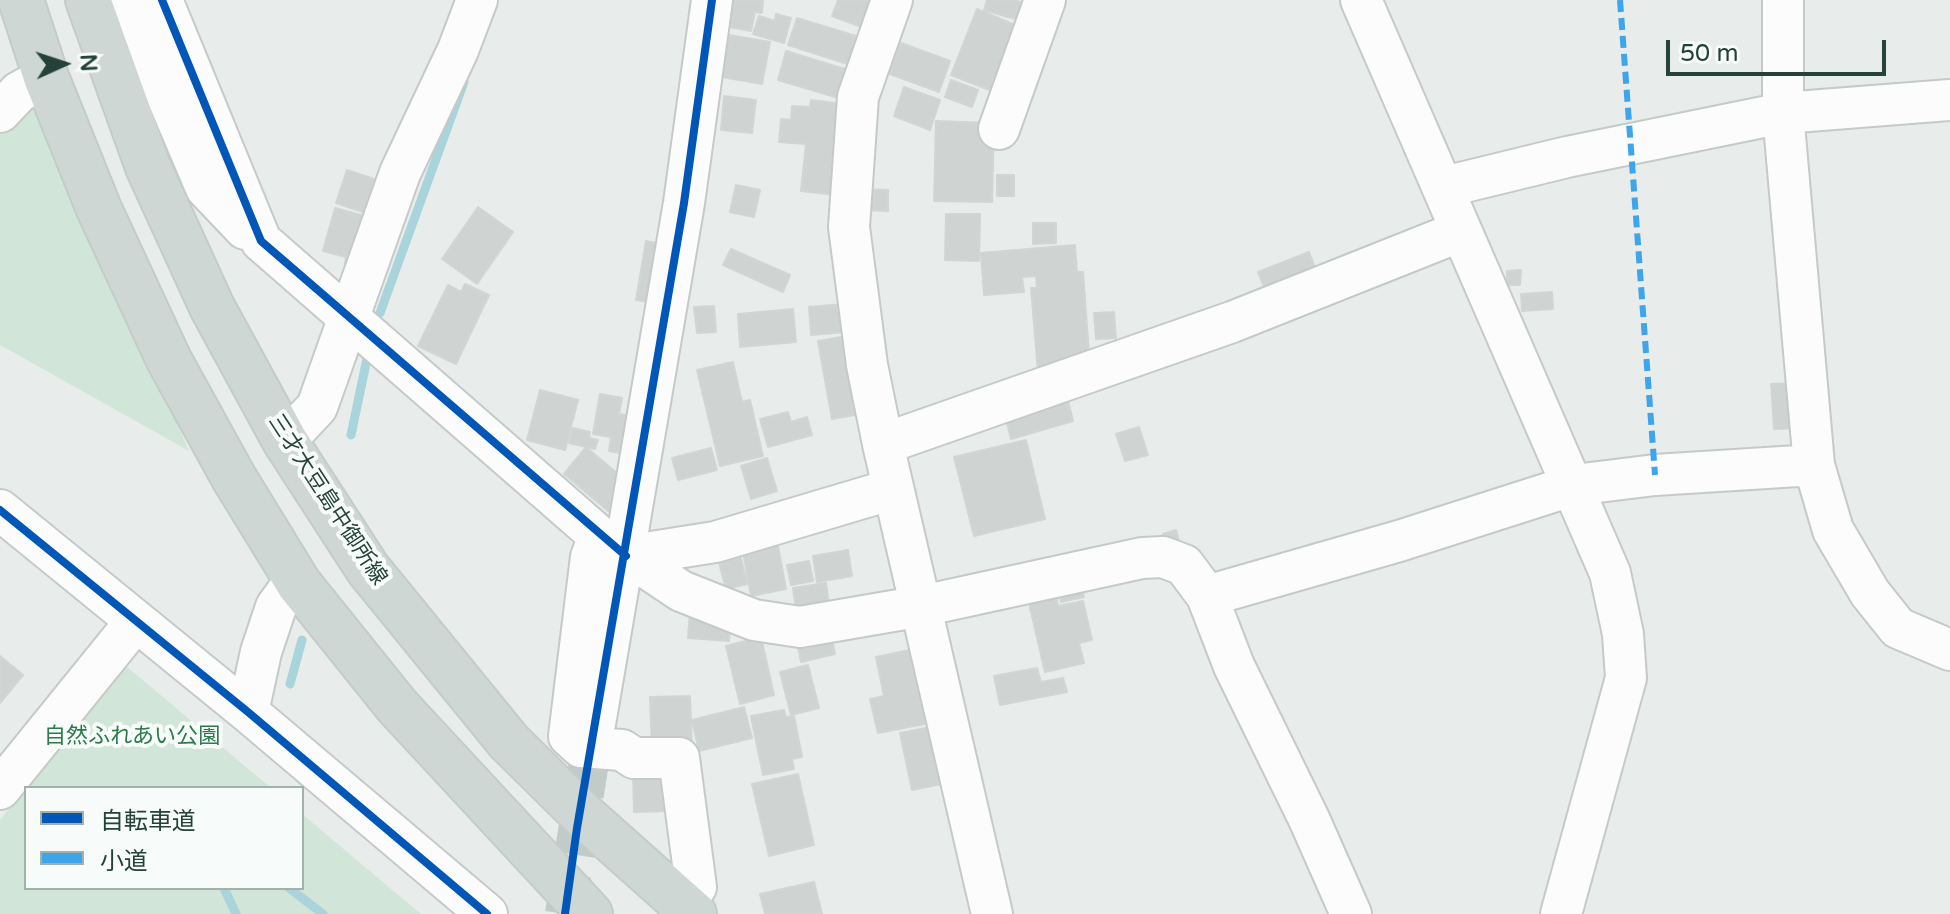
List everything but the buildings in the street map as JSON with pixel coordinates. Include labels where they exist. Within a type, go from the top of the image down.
[{"type":"main road","points":[[21,0],[46,77],[99,209],[169,360],[234,478],[299,584],[397,706],[590,914]]},
{"type":"main road","name":"三才大豆島中御所線","points":[[88,0],[148,167],[212,307],[285,441],[368,569],[509,742],[583,815],[695,901]]},
{"type":"street","points":[[126,0],[206,188],[220,207],[612,546],[681,591],[754,620],[800,627],[922,606],[1142,558],[1163,557],[1184,565],[1207,596],[1234,666],[1351,914]]},
{"type":"street","points":[[162,0],[261,241]]},
{"type":"street","points":[[285,441],[317,407],[400,173],[458,50],[477,0]]},
{"type":"street","points":[[695,901],[679,758],[634,758],[608,737],[612,546],[684,203],[712,0]]},
{"type":"street","points":[[892,0],[858,97],[849,227],[867,365],[883,444],[992,914]]},
{"type":"street","points":[[999,129],[1045,0]]},
{"type":"street","points":[[1361,0],[1610,573],[1623,634],[1626,678],[1561,914]]},
{"type":"street","points":[[1783,0],[1783,113],[1814,465],[1833,530],[1870,593],[1898,628],[1950,650]]},
{"type":"street","points":[[0,112],[19,92],[46,77]]},
{"type":"street","points":[[1444,187],[1593,151],[1783,113],[1950,100]]},
{"type":"street","points":[[883,444],[1232,322],[1461,231]]},
{"type":"street","points":[[1207,596],[1399,541],[1574,485],[1655,475],[1814,465]]},
{"type":"street","points":[[612,546],[715,542],[893,489]]},
{"type":"street","points":[[0,510],[248,712],[487,914]]},
{"type":"street","points":[[248,712],[261,652],[276,607],[286,593],[299,584]]},
{"type":"street","points":[[0,789],[136,621]]},
{"type":"green space","points":[[35,96],[189,451],[0,345],[0,134]]},
{"type":"green space","name":"自然ふれあい公園","points":[[125,665],[269,786],[28,786]]},
{"type":"green space","name":"自然ふれあい公園","points":[[24,790],[24,890],[304,890],[304,816],[421,914],[0,914],[0,820]]},
{"type":"waterway","points":[[380,313],[464,82]]},
{"type":"waterway","points":[[351,435],[369,349]]},
{"type":"waterway","points":[[290,684],[302,640]]},
{"type":"waterway","points":[[225,890],[236,914]]},
{"type":"waterway","points":[[292,890],[323,914]]},
{"type":"tunnel","points":[[565,914],[595,724]]},
{"type":"marked path","points":[[1620,0],[1655,475]]},
{"type":"cycle path","points":[[162,0],[261,241],[626,556]]},
{"type":"cycle path","points":[[565,914],[684,203],[712,0]]},
{"type":"cycle path","points":[[0,510],[248,712],[487,914]]}]
